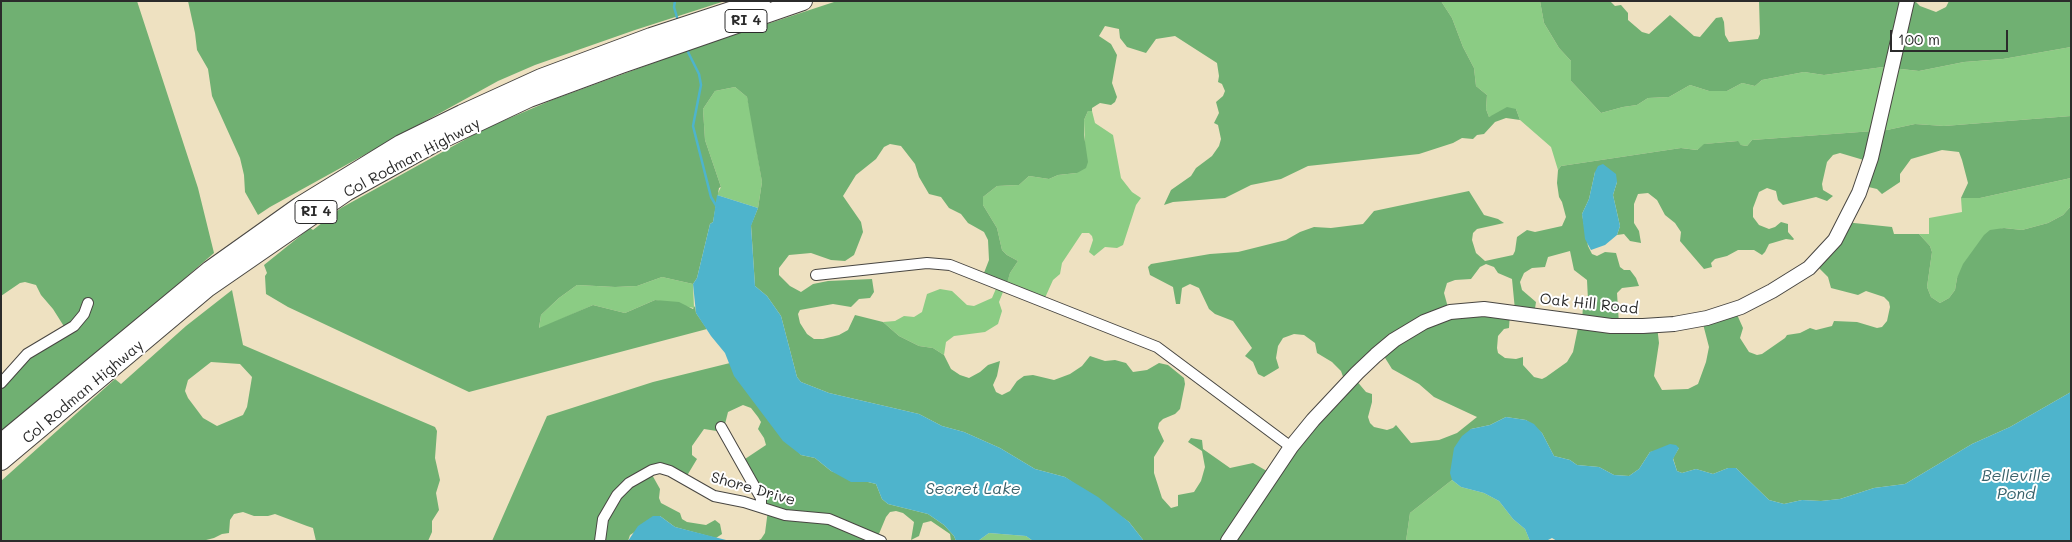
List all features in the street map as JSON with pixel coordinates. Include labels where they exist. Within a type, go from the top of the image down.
[{"type":"highway","name":"Col Rodman Highway","points":[[1,461],[207,288],[346,192],[438,141],[494,114],[761,1]]},
{"type":"highway","name":"Col Rodman Highway","points":[[1,443],[203,275],[335,183],[401,144],[490,101],[582,62],[803,1]]},
{"type":"street","name":"Oak Hill Road","points":[[1228,541],[1291,447],[1357,372],[1376,355],[1412,329],[1437,316],[1461,310],[1484,309],[1611,326],[1674,324],[1707,318],[1741,307],[1772,291],[1809,268],[1834,240],[1859,193],[1871,158],[1907,1]]},
{"type":"street","points":[[816,275],[927,263],[950,265],[1157,347],[1291,447]]},
{"type":"street","points":[[1,383],[28,354],[74,326],[84,314],[88,303]]},
{"type":"street","points":[[721,427],[761,498],[760,507]]},
{"type":"street","name":"Shore Drive","points":[[600,541],[604,519],[611,502],[629,483],[652,470],[665,468],[714,496],[796,516],[838,522],[881,541]]},
{"type":"green space","points":[[1,1],[137,1],[198,188],[214,253],[1,437],[1,382],[65,328],[36,285],[25,282],[20,283],[1,296]]},
{"type":"green space","points":[[188,1],[725,1],[535,65],[498,81],[258,215],[245,192],[240,158],[212,96],[208,69],[197,50]]},
{"type":"green space","points":[[837,1],[1441,1],[1452,18],[1463,47],[1474,68],[1476,86],[1487,95],[1486,109],[1489,117],[1507,107],[1516,109],[1520,120],[1506,118],[1495,122],[1484,134],[1477,135],[1473,139],[1462,138],[1453,143],[1419,154],[1308,166],[1281,179],[1251,185],[1225,198],[1173,202],[1164,205],[1171,190],[1191,176],[1196,168],[1212,156],[1219,146],[1221,139],[1218,125],[1214,123],[1219,113],[1216,102],[1223,96],[1225,91],[1222,84],[1218,82],[1217,63],[1175,36],[1156,39],[1146,53],[1127,47],[1120,38],[1119,29],[1105,26],[1099,36],[1111,44],[1117,55],[1112,83],[1117,97],[1111,105],[1100,103],[1092,108],[1092,111],[1088,111],[1084,120],[1088,162],[1086,168],[1077,173],[1058,175],[1049,179],[1029,176],[1019,185],[997,186],[983,197],[983,205],[997,228],[1002,250],[1018,261],[1010,273],[1006,287],[982,278],[989,260],[988,240],[984,232],[968,223],[961,214],[949,208],[941,197],[929,194],[919,177],[915,164],[901,146],[890,144],[884,147],[876,159],[856,175],[843,196],[861,222],[863,232],[854,255],[845,261],[831,260],[811,253],[789,255],[779,268],[779,275],[790,286],[801,292],[813,284],[828,281],[872,279],[874,292],[870,298],[859,299],[851,307],[833,304],[800,310],[798,314],[800,323],[807,334],[814,339],[839,335],[848,330],[855,315],[883,322],[899,336],[919,346],[933,348],[944,355],[951,369],[969,378],[988,365],[1000,361],[993,385],[996,392],[1002,395],[1010,391],[1017,381],[1024,376],[1033,375],[1054,380],[1070,374],[1082,366],[1090,356],[1105,361],[1115,360],[1126,363],[1133,372],[1147,370],[1159,363],[1168,365],[1184,378],[1185,384],[1180,409],[1159,423],[1158,428],[1164,441],[1154,457],[1154,473],[1162,498],[1171,508],[1178,506],[1178,495],[1194,492],[1201,481],[1205,467],[1202,451],[1188,442],[1191,438],[1202,440],[1203,449],[1230,468],[1253,463],[1272,474],[1346,385],[1341,371],[1332,362],[1317,353],[1315,343],[1304,335],[1294,334],[1283,338],[1278,346],[1276,358],[1279,368],[1264,377],[1258,374],[1253,362],[1245,356],[1252,348],[1233,321],[1215,314],[1209,309],[1199,288],[1190,284],[1182,288],[1180,304],[1176,304],[1173,287],[1150,275],[1148,267],[1151,264],[1210,254],[1238,252],[1286,240],[1314,227],[1331,228],[1363,224],[1374,211],[1469,191],[1484,215],[1504,223],[1477,229],[1473,233],[1472,240],[1476,253],[1485,261],[1513,255],[1517,237],[1527,230],[1535,232],[1562,226],[1566,217],[1559,197],[1557,183],[1558,170],[1561,166],[1681,148],[1697,150],[1704,144],[1738,141],[1741,145],[1747,146],[1752,140],[1887,130],[1915,124],[1944,126],[2071,116],[2071,178],[1980,198],[1961,198],[1968,183],[1959,152],[1942,150],[1911,159],[1900,174],[1900,182],[1882,194],[1877,189],[1860,185],[1867,161],[1840,153],[1833,155],[1827,162],[1822,184],[1823,190],[1833,196],[1827,201],[1816,197],[1783,205],[1778,200],[1776,191],[1767,188],[1759,192],[1753,208],[1753,217],[1759,225],[1769,229],[1781,222],[1788,224],[1788,232],[1793,240],[1786,239],[1769,244],[1762,255],[1754,250],[1738,250],[1727,256],[1715,259],[1711,263],[1712,267],[1704,269],[1680,241],[1681,232],[1675,223],[1665,215],[1657,200],[1648,193],[1638,194],[1634,204],[1634,223],[1639,231],[1641,243],[1630,241],[1624,234],[1617,235],[1620,226],[1613,195],[1617,182],[1595,172],[1589,199],[1582,214],[1588,246],[1592,254],[1597,256],[1605,252],[1616,253],[1620,267],[1624,270],[1630,270],[1636,278],[1639,286],[1622,288],[1617,293],[1619,324],[1657,326],[1659,343],[1654,376],[1662,390],[1688,389],[1698,384],[1709,347],[1703,324],[1735,310],[1743,328],[1740,338],[1749,352],[1757,355],[1762,354],[1787,335],[1800,333],[1810,328],[1816,330],[1832,326],[1834,321],[1857,322],[1877,328],[1882,327],[1887,321],[1890,307],[1889,302],[1884,297],[1866,291],[1858,295],[1831,288],[1828,277],[1814,263],[1845,220],[1854,223],[1892,227],[1894,234],[1919,234],[1930,246],[1932,252],[1927,287],[1931,297],[1940,303],[1949,298],[1955,290],[1957,278],[1963,264],[1984,235],[1990,230],[2004,228],[2022,230],[2048,223],[2063,215],[2071,206],[2071,392],[2010,427],[1972,444],[1905,484],[1874,488],[1840,499],[1802,500],[1784,504],[1769,500],[1736,468],[1728,468],[1713,474],[1696,469],[1682,473],[1677,471],[1673,458],[1679,448],[1650,452],[1639,469],[1629,476],[1614,475],[1599,467],[1577,465],[1570,460],[1554,456],[1542,433],[1526,420],[1506,417],[1490,425],[1471,429],[1452,480],[1410,513],[1406,541],[1144,541],[1129,522],[1065,477],[1035,469],[1000,448],[964,432],[942,426],[919,414],[829,393],[801,382],[797,377],[781,316],[767,296],[755,286],[751,225],[758,208],[762,182],[747,97],[735,87],[715,91],[703,109],[705,140],[721,187],[719,188],[713,222],[710,224],[697,278],[693,284],[662,277],[637,286],[577,285],[559,298],[541,315],[539,328],[593,305],[625,313],[655,300],[679,302],[693,309],[695,306],[696,313],[707,329],[469,392],[288,307],[266,294],[265,276],[267,273],[264,265],[310,228],[313,230],[341,208],[484,129],[552,100],[697,47]],"holes":[[[1570,251],[1574,270],[1587,280],[1588,300],[1583,306],[1582,321],[1579,323],[1573,352],[1567,362],[1542,379],[1534,377],[1523,365],[1523,357],[1516,359],[1505,358],[1498,353],[1498,336],[1504,329],[1509,328],[1510,313],[1449,311],[1444,293],[1447,283],[1455,280],[1471,279],[1480,267],[1486,264],[1494,267],[1498,273],[1512,279],[1515,310],[1534,315],[1536,302],[1522,290],[1520,282],[1524,273],[1532,268],[1545,267],[1548,257]],[[1382,353],[1392,369],[1419,384],[1434,397],[1477,417],[1457,433],[1439,440],[1411,443],[1396,425],[1387,430],[1374,427],[1368,417],[1372,394],[1366,392],[1355,379]]]},
{"type":"green space","points":[[1441,1],[1540,1],[1544,23],[1559,48],[1571,61],[1571,81],[1601,113],[1637,105],[1648,98],[1669,97],[1690,85],[1709,91],[1727,91],[1742,83],[1755,86],[1762,80],[1804,72],[1824,75],[1883,67],[1919,71],[1964,62],[2003,59],[2071,47],[2071,116],[1944,126],[1915,124],[1887,130],[1752,140],[1747,146],[1741,145],[1737,141],[1705,144],[1697,150],[1681,148],[1561,166],[1558,170],[1551,147],[1520,120],[1516,109],[1489,117],[1486,109],[1487,95],[1476,86],[1474,68],[1463,47],[1452,18]]},
{"type":"green space","points":[[1540,1],[1610,1],[1615,6],[1621,5],[1628,13],[1628,20],[1642,32],[1649,34],[1670,15],[1694,36],[1700,37],[1716,18],[1722,17],[1725,35],[1729,42],[1758,39],[1760,34],[1759,1],[1915,1],[1920,6],[1936,12],[1946,7],[1949,1],[2071,1],[2071,47],[2003,59],[1964,62],[1919,71],[1883,67],[1824,75],[1804,72],[1762,80],[1755,86],[1742,83],[1727,91],[1709,91],[1690,85],[1669,97],[1648,98],[1637,105],[1601,113],[1571,81],[1571,61],[1559,48],[1544,23]]},
{"type":"green space","points":[[735,87],[747,97],[751,114],[762,182],[758,208],[717,195],[721,187],[705,140],[703,109],[715,91]]},
{"type":"green space","points":[[1088,111],[1092,111],[1095,123],[1113,135],[1121,178],[1132,192],[1141,198],[1136,205],[1123,245],[1117,248],[1105,247],[1094,256],[1089,252],[1093,240],[1092,236],[1089,233],[1082,233],[1062,263],[1060,274],[1053,280],[1044,300],[1006,286],[1010,273],[1018,261],[1002,250],[997,228],[983,205],[983,197],[997,186],[1019,185],[1029,176],[1049,179],[1058,175],[1077,173],[1085,147],[1084,120]]},
{"type":"green space","points":[[2071,178],[2071,206],[2063,215],[2048,223],[2022,230],[2004,228],[1997,230],[1957,278],[1955,290],[1949,298],[1940,303],[1931,297],[1927,287],[1932,252],[1930,246],[1919,234],[1929,234],[1929,218],[1962,212],[1961,198],[1980,198]]},
{"type":"green space","points":[[662,277],[693,284],[694,308],[655,300],[625,313],[593,305],[539,329],[541,315],[559,298],[577,285],[637,286]]},
{"type":"green space","points":[[998,284],[1005,287],[999,302],[1002,311],[998,324],[985,332],[954,336],[946,342],[944,355],[933,348],[919,346],[899,336],[883,322],[895,321],[904,316],[914,317],[922,312],[927,294],[940,289],[952,291],[967,305],[974,306],[992,298]]},
{"type":"green space","points":[[232,290],[243,345],[435,427],[437,431],[435,458],[440,480],[436,493],[439,510],[432,521],[432,532],[428,541],[316,541],[313,528],[275,514],[254,516],[243,512],[234,514],[230,520],[229,533],[202,541],[1,541],[1,481],[115,379],[121,384],[186,326]],"holes":[[[211,362],[240,364],[252,377],[247,407],[243,415],[217,426],[203,418],[188,398],[185,391],[188,380]]]},
{"type":"green space","points":[[730,363],[801,455],[815,458],[831,471],[861,482],[876,484],[882,499],[888,504],[928,514],[944,525],[956,541],[951,541],[950,534],[931,521],[923,523],[919,536],[911,540],[914,522],[903,513],[896,511],[890,512],[886,517],[876,541],[757,541],[765,533],[768,510],[742,461],[766,445],[758,429],[761,422],[751,408],[743,405],[728,412],[723,432],[704,429],[692,446],[692,455],[697,459],[685,479],[668,469],[651,473],[660,489],[659,498],[661,503],[680,513],[682,519],[687,522],[706,525],[715,520],[720,524],[722,534],[716,538],[675,527],[660,516],[630,535],[628,541],[492,541],[547,416],[653,382]]},
{"type":"green space","points":[[1452,480],[1461,487],[1484,493],[1499,501],[1513,519],[1525,529],[1530,541],[1406,541],[1410,513]]},
{"type":"green space","points":[[989,533],[1026,536],[1033,541],[978,541]]},
{"type":"water","points":[[1603,164],[1616,174],[1617,182],[1613,195],[1620,226],[1617,235],[1605,245],[1591,250],[1585,239],[1582,214],[1589,199],[1595,172],[1598,166]]},
{"type":"water","name":"Secret Lake","points":[[717,195],[758,208],[751,226],[755,286],[767,296],[781,316],[797,377],[801,382],[829,393],[919,414],[942,426],[964,432],[1000,448],[1035,469],[1065,477],[1098,497],[1129,522],[1144,541],[1033,541],[1026,536],[989,533],[978,541],[956,541],[944,525],[928,514],[888,504],[882,499],[876,484],[851,482],[831,471],[815,458],[801,455],[783,441],[734,376],[725,353],[696,313],[693,284],[697,278],[710,224],[713,222]]},
{"type":"water","name":"Belleville Pond","points":[[2071,392],[2071,541],[1557,541],[1552,538],[1546,541],[1530,541],[1525,529],[1513,519],[1499,501],[1484,493],[1461,487],[1452,480],[1450,473],[1454,448],[1462,436],[1471,429],[1490,425],[1506,417],[1526,420],[1534,424],[1542,433],[1554,456],[1570,460],[1577,465],[1599,467],[1614,475],[1629,476],[1639,469],[1650,452],[1670,444],[1676,445],[1679,448],[1673,459],[1677,471],[1682,473],[1696,469],[1713,474],[1728,468],[1736,468],[1769,500],[1784,504],[1802,500],[1840,499],[1874,488],[1905,484],[1972,444],[2010,427]]},
{"type":"water","points":[[653,516],[660,516],[675,527],[730,541],[628,541],[638,526]]},
{"type":"waterway","points":[[675,1],[674,7],[678,21]]},
{"type":"waterway","points":[[686,48],[699,74],[701,85],[693,126],[711,197],[717,207]]}]
